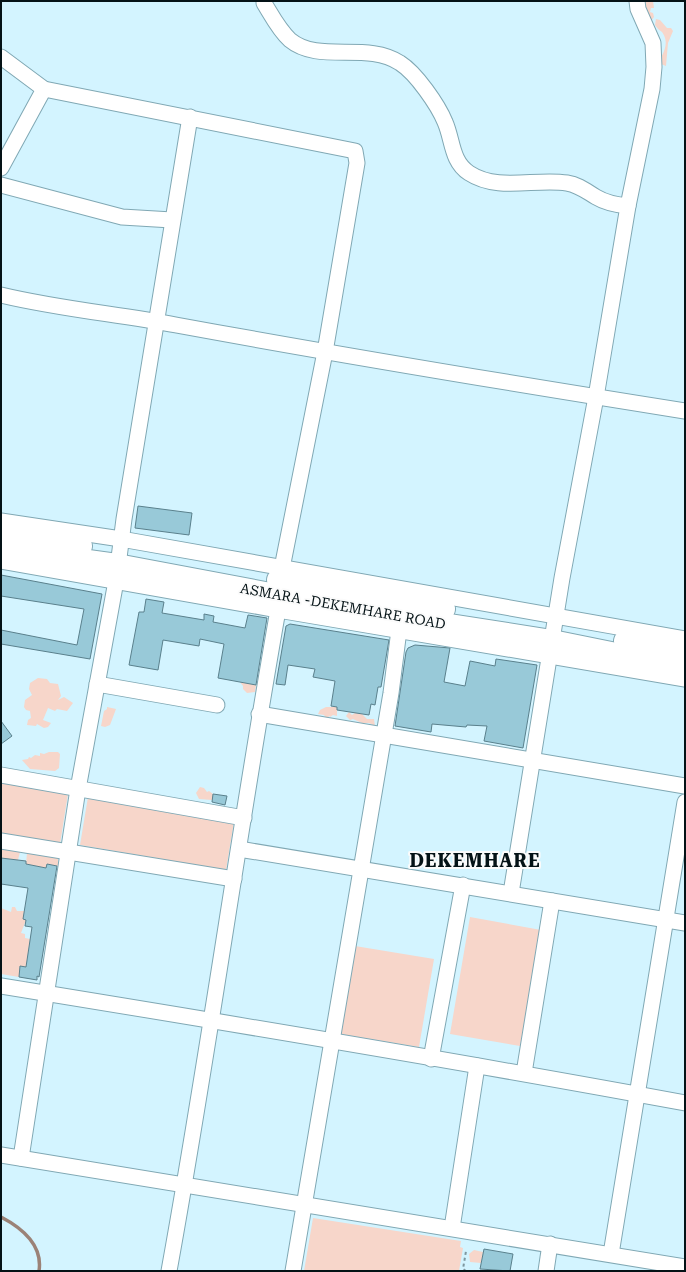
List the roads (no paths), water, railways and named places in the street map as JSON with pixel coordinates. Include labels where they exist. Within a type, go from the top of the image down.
[{"type":"highway","name":"ASMARA -DEKEMHARE ROAD","points":[[1,532],[118,559],[366,603],[553,635],[685,652]]},
{"type":"highway","name":"ASMARA -DEKEMHARE ROAD","points":[[1,549],[118,559]]},
{"type":"highway","name":"ASMARA -DEKEMHARE ROAD","points":[[553,635],[685,668]]},
{"type":"street","points":[[511,893],[534,761],[553,635],[596,397],[628,206],[646,124],[654,67],[653,44],[638,9],[637,1]]},
{"type":"street","points":[[264,3],[277,24],[291,40],[307,49],[381,54],[401,63],[419,80],[423,86],[445,122],[454,155],[460,165],[469,173],[482,179],[508,184],[566,183],[581,187],[608,203],[628,206]]},
{"type":"street","points":[[1,57],[44,89],[88,99],[190,117],[355,151],[357,163],[325,352],[282,568]]},
{"type":"street","points":[[1,168],[44,89]]},
{"type":"street","points":[[21,1158],[78,789],[118,559],[155,321],[190,117]]},
{"type":"street","points":[[1,185],[122,216],[172,220]]},
{"type":"street","points":[[1,295],[49,306],[155,321],[325,352],[685,411]]},
{"type":"street","points":[[1,521],[278,610],[366,603],[399,630],[685,639]]},
{"type":"street","points":[[1,561],[118,559],[282,568],[366,603],[553,635],[685,679]]},
{"type":"street","points":[[169,1271],[185,1185],[244,818],[259,714],[278,610]]},
{"type":"street","points":[[293,1271],[303,1204],[384,735],[399,630]]},
{"type":"street","points":[[97,684],[217,705]]},
{"type":"street","points":[[259,714],[685,786]]},
{"type":"street","points":[[1,775],[244,818]]},
{"type":"street","points":[[611,1254],[685,802]]},
{"type":"street","points":[[1,841],[234,879]]},
{"type":"street","points":[[239,849],[511,893],[685,924]]},
{"type":"street","points":[[431,1059],[463,885]]},
{"type":"street","points":[[524,1073],[552,901]]},
{"type":"street","points":[[1,986],[211,1019],[332,1042],[524,1073],[685,1103]]},
{"type":"street","points":[[452,1228],[477,1066]]},
{"type":"street","points":[[1,1155],[685,1267]]},
{"type":"street","points":[[546,1271],[550,1244]]},
{"type":"waterway","points":[[1,1217],[16,1226],[34,1245],[38,1253],[39,1271]]},
{"type":"district","name":"DEKEMHARE","points":[[475,861]]}]
